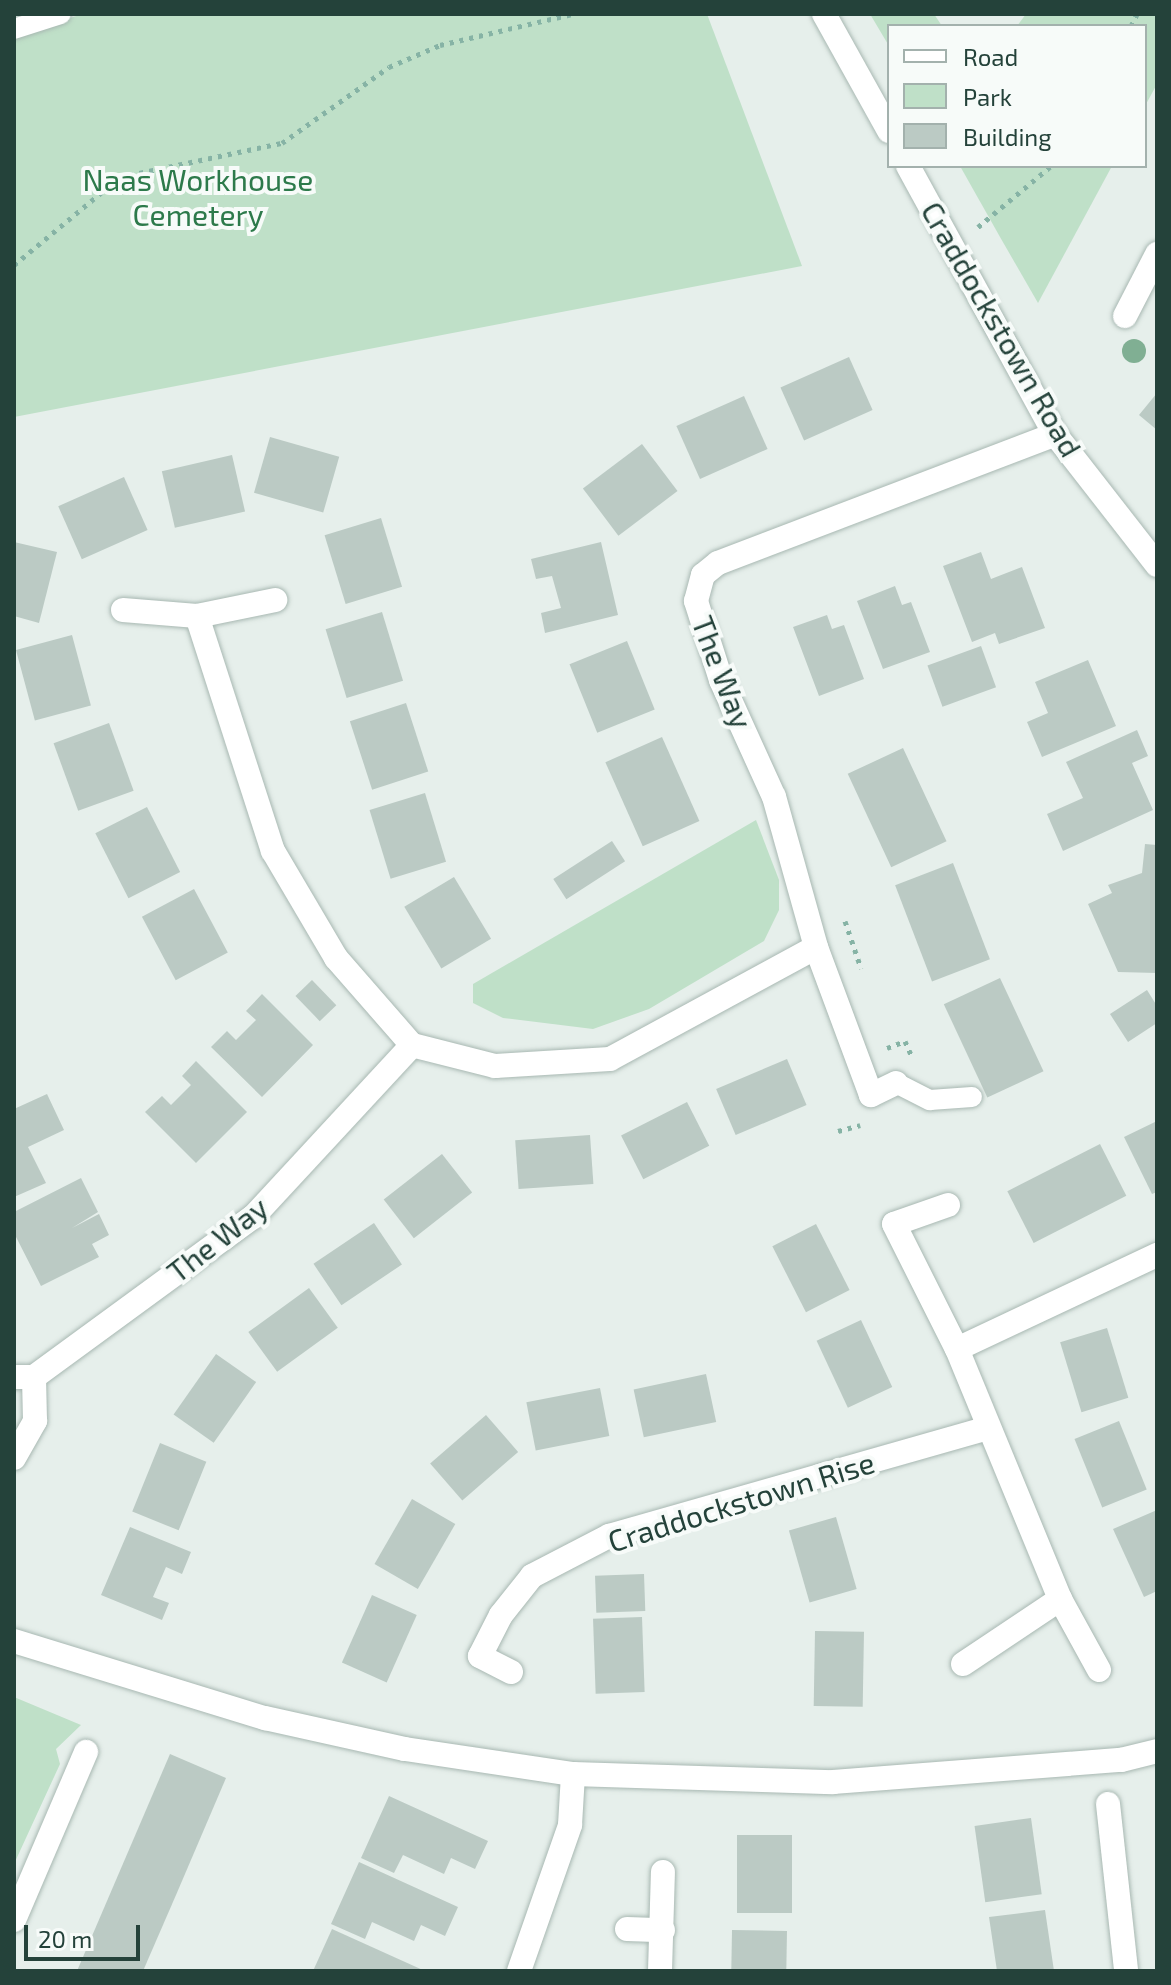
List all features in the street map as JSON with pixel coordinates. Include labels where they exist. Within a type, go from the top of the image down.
[{"type":"street","points":[[824,14],[887,127]]},
{"type":"street","name":"Craddockstown Road","points":[[909,168],[1055,434],[1157,565]]},
{"type":"street","points":[[1125,316],[1157,254]]},
{"type":"street","name":"The Way","points":[[896,1083],[871,1095],[816,947],[774,797],[721,680],[696,601],[703,575],[718,563],[1055,434]]},
{"type":"street","points":[[123,610],[197,616],[275,600]]},
{"type":"street","points":[[197,616],[273,851],[336,958],[412,1045],[495,1066],[610,1059],[816,947]]},
{"type":"street","name":"The Way","points":[[14,1458],[35,1421],[24,1377],[253,1217],[412,1045]]},
{"type":"street","points":[[948,1205],[894,1224],[957,1349],[1060,1599],[1099,1670]]},
{"type":"street","points":[[957,1349],[1157,1255]]},
{"type":"street","name":"Craddockstown Rise","points":[[511,1672],[480,1656],[501,1615],[532,1576],[609,1536],[988,1428]]},
{"type":"street","points":[[963,1664],[1060,1599]]},
{"type":"street","points":[[14,1641],[265,1718],[405,1749],[573,1774],[833,1782],[1121,1760],[1157,1751]]},
{"type":"street","points":[[14,1920],[86,1752]]},
{"type":"street","points":[[519,1971],[570,1825],[573,1774]]},
{"type":"street","points":[[1108,1804],[1126,1971]]},
{"type":"street","points":[[660,1971],[663,1872]]},
{"type":"street","points":[[627,1929],[663,1930]]},
{"type":"lane","points":[[14,29],[61,14]]},
{"type":"lane","points":[[896,1083],[930,1100],[972,1097]]},
{"type":"path","points":[[14,265],[120,177],[282,143],[389,67],[440,45],[572,14]]},
{"type":"path","points":[[978,227],[1049,168]]},
{"type":"green space","name":"Naas Workhouse Cemetery","points":[[82,14],[707,14],[802,266],[14,417],[14,37]]},
{"type":"green space","points":[[870,14],[934,14],[941,24],[887,24],[887,43]]},
{"type":"green space","points":[[1026,14],[1157,14],[1157,84],[1147,102],[1147,24],[1018,24]]},
{"type":"green space","points":[[961,168],[1111,168],[1038,303]]},
{"type":"green space","points":[[756,820],[779,880],[779,910],[764,941],[649,1009],[593,1029],[503,1018],[473,1003],[473,984]]},
{"type":"green space","points":[[14,1697],[81,1725],[56,1749],[60,1764],[14,1864]]},
{"type":"building","points":[[849,357],[873,410],[804,440],[780,388]]},
{"type":"building","points":[[1157,393],[1157,430],[1139,415]]},
{"type":"building","points":[[744,396],[768,449],[700,479],[676,426]]},
{"type":"building","points":[[270,437],[339,457],[323,513],[254,493]]},
{"type":"building","points":[[642,444],[678,491],[618,536],[583,489]]},
{"type":"building","points":[[232,455],[245,512],[175,528],[162,471]]},
{"type":"building","points":[[124,477],[148,530],[82,559],[58,506]]},
{"type":"building","points":[[381,518],[402,587],[346,604],[325,535]]},
{"type":"building","points":[[14,542],[57,552],[39,623],[14,616]]},
{"type":"building","points":[[601,542],[618,615],[545,633],[541,613],[561,608],[552,576],[536,579],[531,559]]},
{"type":"building","points":[[981,552],[991,579],[1022,567],[1045,628],[999,644],[995,633],[972,642],[943,566]]},
{"type":"building","points":[[895,586],[902,605],[911,602],[930,652],[883,669],[857,601]]},
{"type":"building","points":[[382,612],[403,681],[347,698],[326,629]]},
{"type":"building","points":[[827,615],[832,629],[844,625],[864,679],[819,696],[793,627]]},
{"type":"building","points":[[72,635],[91,706],[35,721],[16,650]]},
{"type":"building","points":[[627,641],[655,710],[597,733],[570,664]]},
{"type":"building","points":[[981,646],[996,687],[942,707],[927,665]]},
{"type":"building","points":[[1088,660],[1116,726],[1042,757],[1027,722],[1048,713],[1035,682]]},
{"type":"building","points":[[406,703],[428,771],[372,790],[350,721]]},
{"type":"building","points":[[109,723],[134,791],[78,811],[54,743]]},
{"type":"building","points":[[1137,730],[1148,756],[1132,763],[1153,810],[1063,851],[1047,814],[1083,798],[1066,762]]},
{"type":"building","points":[[662,737],[699,821],[643,846],[605,762]]},
{"type":"building","points":[[903,748],[947,841],[891,867],[848,774]]},
{"type":"building","points":[[425,793],[446,862],[391,879],[370,810]]},
{"type":"building","points":[[147,807],[180,872],[128,898],[95,833]]},
{"type":"building","points":[[612,841],[625,861],[566,899],[553,879]]},
{"type":"building","points":[[1145,844],[1157,845],[1157,973],[1118,972],[1088,904],[1112,893],[1108,885],[1142,873]]},
{"type":"building","points":[[953,863],[990,959],[932,981],[895,885]]},
{"type":"building","points":[[454,877],[491,939],[441,969],[404,907]]},
{"type":"building","points":[[194,889],[228,953],[176,980],[142,917]]},
{"type":"building","points":[[1000,978],[1044,1071],[987,1098],[944,1004]]},
{"type":"building","points":[[312,980],[336,1005],[320,1021],[295,996]]},
{"type":"building","points":[[1147,990],[1157,1006],[1157,1023],[1128,1042],[1110,1014]]},
{"type":"building","points":[[262,994],[313,1045],[262,1097],[211,1047],[227,1031],[236,1040],[256,1020],[246,1011]]},
{"type":"building","points":[[787,1059],[807,1105],[736,1135],[716,1089]]},
{"type":"building","points":[[196,1061],[247,1112],[196,1163],[145,1112],[162,1096],[171,1105],[191,1085],[182,1076]]},
{"type":"building","points":[[47,1094],[64,1130],[28,1147],[46,1183],[14,1197],[14,1109]]},
{"type":"building","points":[[687,1102],[709,1146],[643,1179],[621,1136]]},
{"type":"building","points":[[1157,1121],[1157,1192],[1152,1194],[1124,1137]]},
{"type":"building","points":[[590,1135],[593,1184],[519,1189],[515,1140]]},
{"type":"building","points":[[1100,1144],[1126,1196],[1034,1243],[1007,1191]]},
{"type":"building","points":[[442,1154],[472,1193],[414,1238],[384,1200]]},
{"type":"building","points":[[81,1178],[98,1212],[72,1228],[99,1214],[109,1235],[92,1244],[99,1257],[41,1286],[14,1233],[14,1212]]},
{"type":"building","points":[[374,1223],[402,1264],[341,1305],[313,1264]]},
{"type":"building","points":[[816,1224],[850,1290],[806,1312],[772,1246]]},
{"type":"building","points":[[309,1288],[338,1328],[277,1372],[248,1332]]},
{"type":"building","points":[[861,1320],[892,1387],[848,1408],[817,1341]]},
{"type":"building","points":[[1107,1328],[1128,1398],[1081,1412],[1060,1342]]},
{"type":"building","points":[[216,1354],[256,1382],[214,1443],[174,1415]]},
{"type":"building","points":[[706,1374],[716,1422],[644,1437],[634,1389]]},
{"type":"building","points":[[600,1388],[609,1436],[536,1450],[526,1402]]},
{"type":"building","points":[[486,1415],[518,1452],[462,1501],[430,1464]]},
{"type":"building","points":[[1119,1421],[1147,1490],[1102,1508],[1074,1439]]},
{"type":"building","points":[[160,1443],[206,1462],[179,1530],[132,1512]]},
{"type":"building","points":[[412,1499],[455,1524],[418,1589],[374,1564]]},
{"type":"building","points":[[1157,1510],[1157,1591],[1144,1597],[1113,1529]]},
{"type":"building","points":[[836,1517],[857,1589],[810,1603],[789,1531]]},
{"type":"building","points":[[130,1527],[191,1552],[182,1574],[166,1567],[153,1597],[169,1603],[162,1620],[101,1595]]},
{"type":"building","points":[[644,1574],[645,1611],[596,1613],[595,1576]]},
{"type":"building","points":[[372,1595],[417,1615],[387,1683],[342,1663]]},
{"type":"building","points":[[642,1617],[645,1692],[596,1694],[593,1619]]},
{"type":"building","points":[[815,1631],[864,1632],[863,1707],[814,1706]]},
{"type":"building","points":[[170,1754],[226,1778],[176,1895],[143,1971],[77,1971]]},
{"type":"building","points":[[389,1796],[488,1841],[475,1869],[451,1858],[444,1874],[403,1855],[394,1873],[361,1858]]},
{"type":"building","points":[[1031,1818],[1042,1894],[985,1902],[975,1826]]},
{"type":"building","points":[[737,1835],[792,1835],[792,1913],[737,1913]]},
{"type":"building","points":[[359,1862],[458,1907],[445,1936],[421,1925],[414,1941],[372,1922],[365,1939],[331,1924]]},
{"type":"building","points":[[1045,1910],[1054,1971],[997,1971],[989,1917]]},
{"type":"building","points":[[332,1929],[425,1971],[313,1971]]},
{"type":"building","points":[[732,1930],[787,1931],[786,1971],[731,1971]]}]
